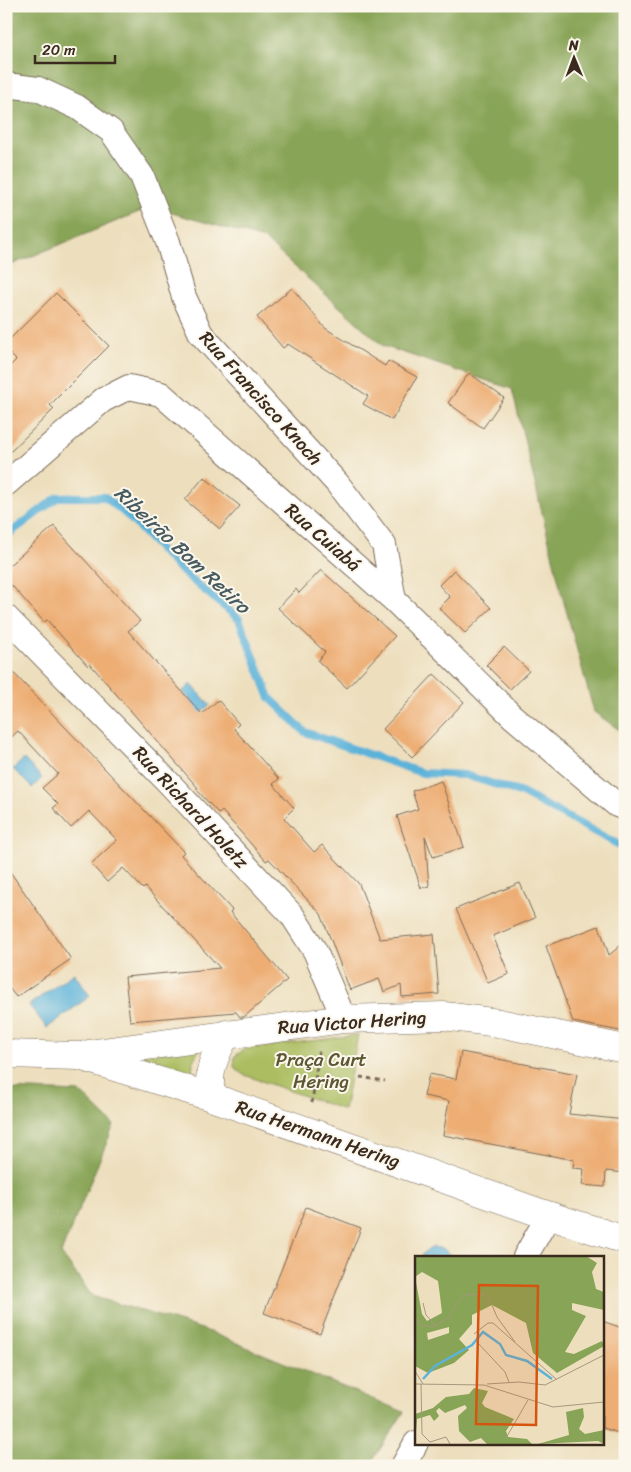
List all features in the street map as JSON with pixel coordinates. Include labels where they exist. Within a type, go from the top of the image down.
[{"type":"street","name":"Rua Francisco Knoch","points":[[6,85],[38,88],[77,108],[111,131],[142,176],[168,242],[184,297],[201,334],[337,483],[384,545],[394,600]]},
{"type":"street","name":"Rua Cuiabá","points":[[6,484],[103,400],[130,387],[161,394],[394,600],[512,716],[617,805],[625,808]]},
{"type":"street","name":"Rua Richard Holetz","points":[[6,617],[170,783],[292,915],[316,950],[333,1021]]},
{"type":"street","name":"Rua Victor Hering","points":[[79,1056],[226,1034],[333,1021],[444,1016],[499,1023],[625,1049]]},
{"type":"street","points":[[211,1097],[209,1084],[210,1069],[226,1034]]},
{"type":"street","name":"Rua Hermann Hering","points":[[6,1054],[79,1056],[211,1097],[548,1215],[625,1240]]},
{"type":"street","points":[[526,1256],[548,1215]]},
{"type":"street","points":[[403,1466],[415,1444]]},
{"type":"path","points":[[308,1131],[333,1021]]},
{"type":"path","points":[[360,1077],[385,1081]]},
{"type":"green space","points":[[6,6],[625,6],[625,734],[594,712],[563,599],[512,389],[383,346],[264,239],[151,207],[6,267]]},
{"type":"green space","name":"Praça Curt Hering","points":[[358,1035],[344,1110],[242,1074],[234,1067],[235,1056],[245,1049]]},
{"type":"green space","points":[[200,1048],[193,1061],[192,1076],[139,1055]]},
{"type":"green space","points":[[6,1089],[80,1092],[114,1125],[61,1253],[92,1296],[205,1330],[404,1412],[369,1466],[6,1466]]},
{"type":"water","points":[[191,684],[210,705],[199,714],[181,693]]},
{"type":"water","points":[[24,759],[42,778],[32,788],[13,769]]},
{"type":"water","points":[[74,973],[90,996],[47,1028],[29,1005]]},
{"type":"water","points":[[433,1247],[444,1249],[451,1256],[422,1256]]},
{"type":"building","points":[[292,288],[325,328],[385,366],[388,361],[417,377],[392,420],[363,404],[368,396],[288,344],[283,348],[257,317]]},
{"type":"building","points":[[56,293],[109,346],[50,405],[54,409],[6,456],[6,370],[16,360],[6,350],[6,343]]},
{"type":"building","points":[[469,373],[504,398],[483,428],[448,403]]},
{"type":"building","points":[[204,477],[240,506],[220,529],[185,500]]},
{"type":"building","points":[[54,526],[140,621],[128,631],[202,714],[218,700],[239,724],[234,729],[279,779],[273,784],[294,808],[284,818],[314,852],[322,845],[359,884],[380,939],[434,934],[439,994],[402,997],[401,985],[384,992],[379,979],[350,990],[321,914],[269,859],[266,861],[222,811],[219,814],[90,664],[88,666],[47,620],[44,622],[6,579],[6,568]]},
{"type":"building","points":[[321,570],[395,636],[347,688],[318,661],[325,652],[278,608],[296,589],[299,593]]},
{"type":"building","points":[[454,570],[491,608],[465,633],[439,608],[450,597],[439,585]]},
{"type":"building","points":[[504,647],[529,671],[510,689],[486,665]]},
{"type":"building","points":[[6,665],[184,852],[181,855],[232,910],[230,912],[287,980],[244,1017],[240,1017],[236,1012],[130,1021],[125,977],[220,968],[145,887],[143,889],[123,868],[107,882],[91,864],[117,840],[89,811],[71,828],[53,808],[58,804],[42,788],[58,774],[18,731],[6,742]]},
{"type":"building","points":[[434,674],[464,702],[412,757],[383,729]]},
{"type":"building","points":[[441,781],[464,847],[433,857],[425,836],[429,886],[421,888],[397,816],[418,809],[412,791]]},
{"type":"building","points":[[6,866],[71,959],[16,997],[6,984]]},
{"type":"building","points":[[520,883],[535,918],[493,936],[509,974],[488,983],[456,909]]},
{"type":"building","points":[[599,926],[609,955],[625,942],[625,1032],[573,1022],[546,946]]},
{"type":"building","points":[[461,1052],[577,1074],[569,1114],[625,1120],[625,1173],[606,1171],[605,1187],[582,1185],[584,1169],[573,1168],[574,1160],[443,1135],[449,1101],[424,1096],[429,1074],[456,1079]]},
{"type":"building","points":[[306,1207],[361,1228],[320,1334],[264,1313]]},
{"type":"building","points":[[604,1322],[625,1329],[625,1435],[604,1429]]},
{"type":"waterway","name":"Ribeirão Bom Retiro","points":[[6,536],[58,497],[105,497],[128,516],[179,569],[239,619],[270,698],[305,732],[422,773],[465,775],[522,793],[625,848]]}]
